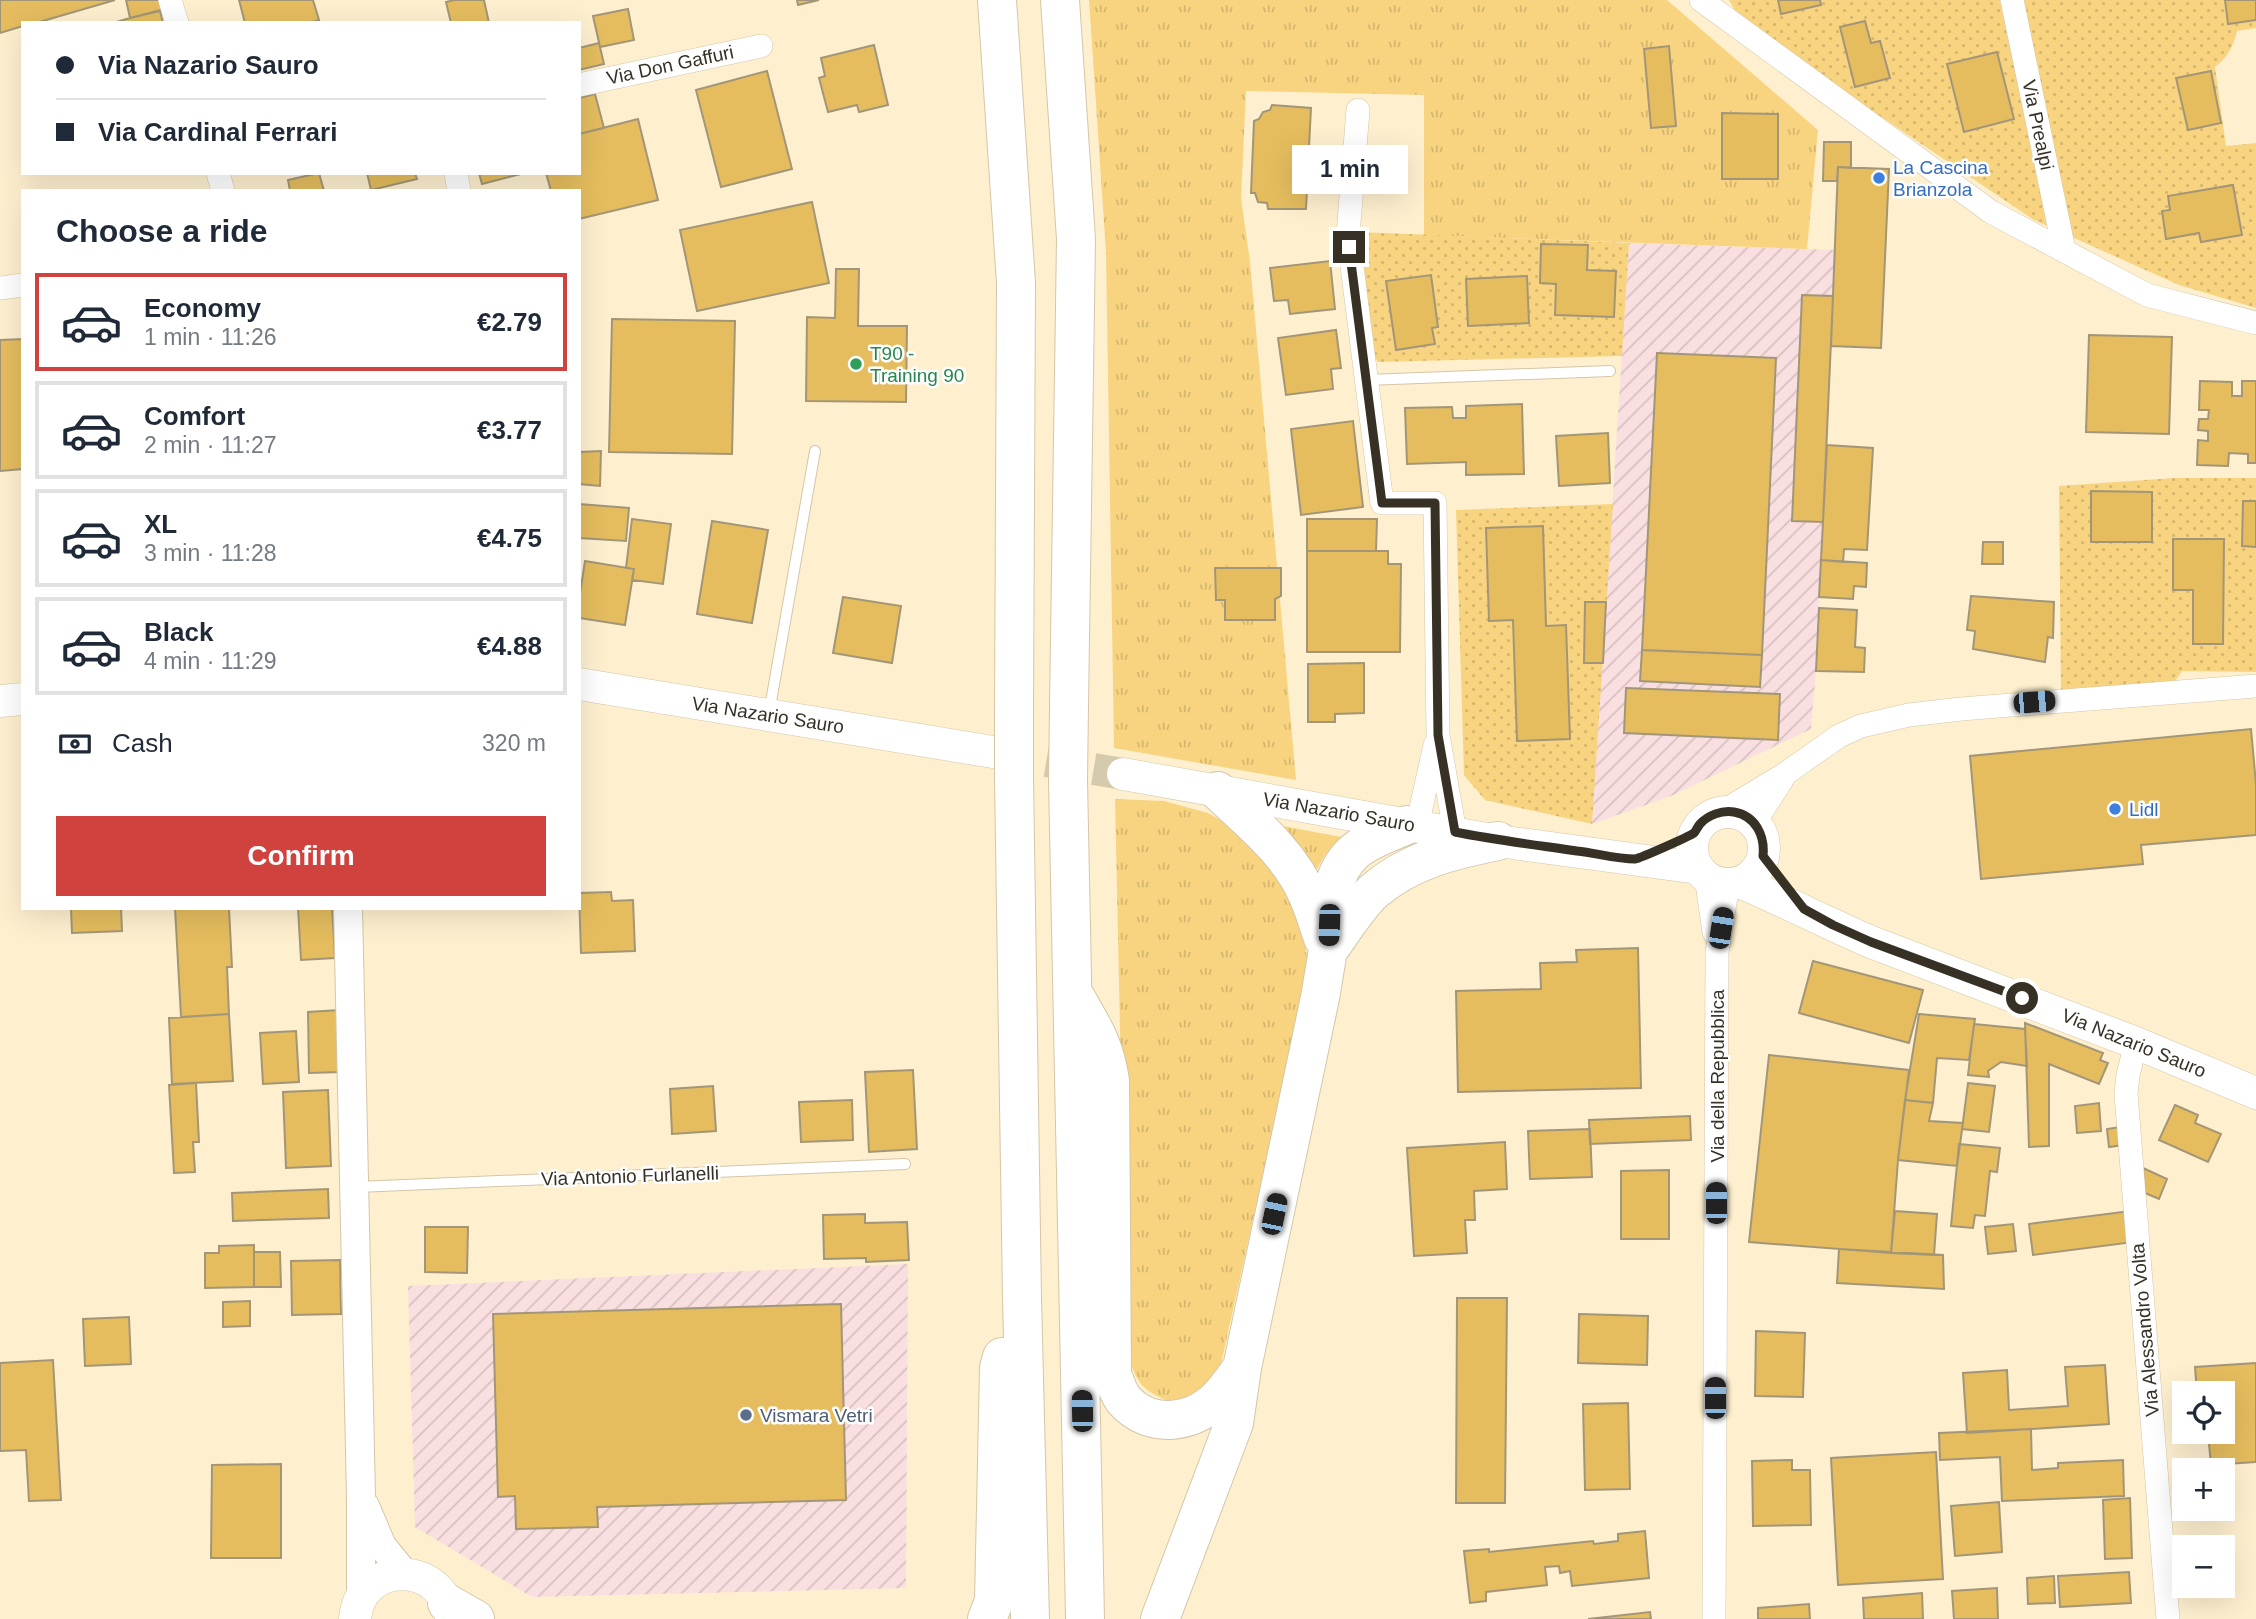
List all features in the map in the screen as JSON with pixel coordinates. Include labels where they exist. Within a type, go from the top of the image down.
[{"type":"highway","points":[[997,0],[1016,284],[1014,712],[1006,766],[1030,1619]]},
{"type":"highway","points":[[1060,0],[1076,239],[1068,780],[1085,1619]]},
{"type":"highway","points":[[1218,791],[1265,835],[1292,868],[1308,894],[1328,951]]},
{"type":"highway","points":[[1372,892],[1390,827]]},
{"type":"highway","points":[[1160,1619],[1234,1423],[1242,1368],[1321,993],[1328,951],[1330,899],[1344,862],[1390,827]]},
{"type":"highway","points":[[1328,951],[1372,892],[1406,869],[1430,858],[1498,841]]},
{"type":"highway","points":[[1073,994],[1098,1035],[1111,1081],[1112,1374],[1121,1397],[1137,1413],[1172,1422],[1192,1416],[1208,1407],[1222,1395],[1242,1368]]},
{"type":"highway","points":[[986,1619],[994,1601],[999,1368],[1022,1298]]},
{"type":"main road","name":"Via Nazario Sauro","points":[[581,684],[768,715],[1006,766]]},
{"type":"main road","points":[[0,701],[21,699]]},
{"type":"main road","name":"Via Nazario Sauro","points":[[1123,775],[1218,791],[1390,827],[1455,832],[1498,841],[1638,859],[1718,877],[1804,909],[1871,942],[2136,1043],[2256,1093]]},
{"type":"main road","points":[[1734,812],[1754,823],[1761,832],[1764,844],[1759,867],[1751,876],[1718,877],[1693,857],[1695,833],[1701,823],[1711,816],[1734,812]]},
{"type":"main road","points":[[1638,859],[1695,833]]},
{"type":"main road","points":[[1763,856],[1804,909]]},
{"type":"main road","points":[[355,1613],[368,1588],[379,1580],[404,1573],[430,1582],[458,1614]]},
{"type":"street","points":[[170,0],[176,21]]},
{"type":"street","points":[[1701,0],[1991,212],[2147,295],[2256,323]]},
{"type":"street","name":"Via Prealpi","points":[[2012,0],[2064,250]]},
{"type":"street","name":"Via Don Gaffuri","points":[[581,85],[761,46]]},
{"type":"street","points":[[1358,110],[1348,235],[1382,503],[1435,503],[1438,735],[1455,832]]},
{"type":"street","points":[[0,288],[21,285]]},
{"type":"street","points":[[1722,812],[1785,774],[1839,736],[1861,726],[1909,715],[2059,700],[2256,686]]},
{"type":"street","points":[[1390,827],[1438,735]]},
{"type":"street","points":[[1754,823],[1785,774]]},
{"type":"street","name":"Via della Repubblica","points":[[1714,1619],[1718,877]]},
{"type":"street","points":[[348,910],[361,1497],[355,1613]]},
{"type":"street","name":"Via Alessandro Volta","points":[[2136,1043],[2127,1075],[2126,1094],[2168,1619]]},
{"type":"street","points":[[361,1497],[382,1546],[404,1573]]},
{"type":"lane","points":[[1366,380],[1610,371]]},
{"type":"lane","points":[[768,715],[815,451]]},
{"type":"lane","name":"Via Antonio Furlanelli","points":[[354,1188],[905,1164]]},
{"type":"shaded area","points":[[1629,243],[1835,250],[1833,296],[1802,295],[1792,520],[1823,522],[1816,671],[1811,729],[1671,796],[1592,824]]},
{"type":"shaded area","points":[[908,1264],[906,1588],[532,1597],[415,1527],[408,1286]]},
{"type":"green space","points":[[1089,0],[1667,0],[1818,130],[1807,249],[1424,235],[1424,95],[1246,91],[1241,198],[1250,262],[1296,780],[1114,748],[1106,253]]},
{"type":"green space","points":[[1729,0],[2256,0],[2256,28],[2237,31],[2229,51],[2215,67],[2226,146],[2256,143],[2256,308],[2179,285],[2034,220],[1760,35],[1736,12]]},
{"type":"green space","points":[[1359,232],[1629,243],[1622,356],[1378,362],[1373,355]]},
{"type":"green space","points":[[2174,478],[2256,478],[2256,672],[2182,671],[2171,687],[2061,691],[2059,486]]},
{"type":"green space","points":[[1613,504],[1592,824],[1485,800],[1464,775],[1456,510]]},
{"type":"green space","points":[[1115,799],[1164,801],[1208,813],[1247,835],[1283,875],[1304,930],[1308,970],[1219,1373],[1196,1394],[1173,1403],[1142,1385],[1127,1353]]},
{"type":"green space","points":[[1272,824],[1341,837],[1325,855],[1311,879]]},
{"type":"building","points":[[0,0],[115,0],[43,21],[21,21],[21,27],[0,33]]},
{"type":"building","points":[[126,0],[162,0],[165,9],[130,18]]},
{"type":"building","points":[[239,0],[313,0],[319,20],[316,21],[244,21]]},
{"type":"building","points":[[484,0],[489,21],[451,21],[446,2]]},
{"type":"building","points":[[797,0],[819,0],[798,5]]},
{"type":"building","points":[[1778,0],[1820,0],[1821,5],[1781,14]]},
{"type":"building","points":[[2225,0],[2256,0],[2256,20],[2228,24]]},
{"type":"building","points":[[628,9],[634,40],[600,47],[593,16]]},
{"type":"building","points":[[160,11],[162,21],[120,21]]},
{"type":"building","points":[[1865,21],[1871,43],[1880,41],[1890,78],[1855,87],[1840,27]]},
{"type":"building","points":[[599,43],[604,64],[581,70],[581,48]]},
{"type":"building","points":[[874,45],[888,105],[859,112],[857,105],[828,112],[819,78],[825,76],[821,58]]},
{"type":"building","points":[[1669,46],[1676,126],[1651,128],[1644,49]]},
{"type":"building","points":[[1997,52],[2014,119],[1964,132],[1947,64]]},
{"type":"building","points":[[767,71],[792,169],[721,187],[696,90]]},
{"type":"building","points":[[2211,71],[2221,123],[2188,130],[2176,78]]},
{"type":"building","points":[[595,94],[604,128],[581,134],[581,98]]},
{"type":"building","points":[[1272,105],[1311,108],[1309,147],[1303,146],[1303,172],[1308,172],[1306,209],[1268,209],[1267,203],[1258,202],[1255,193],[1251,193],[1254,121],[1259,119],[1263,112],[1270,110]]},
{"type":"building","points":[[1722,113],[1778,114],[1778,179],[1722,179]]},
{"type":"building","points":[[638,119],[658,200],[581,219],[581,189],[550,189],[547,175],[581,175],[581,133]]},
{"type":"building","points":[[1824,142],[1851,142],[1851,168],[1838,167],[1837,181],[1823,181]]},
{"type":"building","points":[[1838,167],[1889,169],[1881,348],[1831,346]]},
{"type":"building","points":[[320,175],[323,189],[290,189],[288,180]]},
{"type":"building","points":[[367,175],[416,175],[417,179],[375,189],[371,189]]},
{"type":"building","points":[[480,175],[517,175],[482,184]]},
{"type":"building","points":[[2233,185],[2242,235],[2201,242],[2199,233],[2166,239],[2162,211],[2170,210],[2168,196]]},
{"type":"building","points":[[812,202],[829,283],[697,311],[680,230]]},
{"type":"building","points":[[1541,244],[1588,245],[1587,270],[1616,271],[1614,317],[1555,315],[1556,284],[1540,283]]},
{"type":"building","points":[[1330,261],[1335,309],[1290,314],[1288,300],[1274,301],[1270,268]]},
{"type":"building","name":"T90 - Training 90","points":[[836,269],[859,269],[858,326],[907,326],[906,402],[806,401],[807,317],[835,318]]},
{"type":"building","points":[[1431,275],[1438,327],[1432,328],[1435,344],[1396,350],[1386,281]]},
{"type":"building","points":[[1527,276],[1529,323],[1468,326],[1466,279]]},
{"type":"building","points":[[1802,295],[1833,296],[1823,522],[1792,521]]},
{"type":"building","points":[[612,319],[735,321],[732,454],[609,452]]},
{"type":"building","points":[[1336,330],[1341,368],[1331,369],[1333,389],[1286,395],[1278,338]]},
{"type":"building","points":[[2089,335],[2172,337],[2169,434],[2086,432]]},
{"type":"building","points":[[21,339],[21,469],[0,471],[0,340]]},
{"type":"building","points":[[1657,353],[1776,358],[1762,655],[1642,650]]},
{"type":"building","points":[[2200,381],[2232,382],[2232,396],[2242,396],[2242,381],[2256,381],[2256,463],[2248,463],[2248,454],[2229,453],[2228,466],[2197,465],[2198,440],[2208,441],[2208,431],[2198,430],[2199,419],[2208,419],[2209,410],[2199,410]]},
{"type":"building","points":[[1522,404],[1524,474],[1466,475],[1466,462],[1407,464],[1405,408],[1452,407],[1453,418],[1466,418],[1466,406]]},
{"type":"building","points":[[1353,421],[1363,507],[1301,515],[1291,429]]},
{"type":"building","points":[[1608,433],[1610,483],[1559,486],[1556,436]]},
{"type":"building","points":[[1827,445],[1873,448],[1867,550],[1844,549],[1843,562],[1821,560]]},
{"type":"building","points":[[601,451],[600,486],[581,484],[581,452]]},
{"type":"building","points":[[2091,491],[2152,492],[2152,542],[2091,542]]},
{"type":"building","points":[[2243,501],[2256,501],[2256,547],[2242,546]]},
{"type":"building","points":[[581,504],[629,508],[626,541],[581,538]]},
{"type":"building","points":[[632,519],[671,524],[663,584],[632,580],[634,569],[626,568]]},
{"type":"building","points":[[1307,519],[1377,519],[1376,551],[1307,551]]},
{"type":"building","points":[[712,521],[768,530],[752,623],[697,614]]},
{"type":"building","points":[[1543,526],[1546,626],[1566,625],[1570,739],[1517,741],[1513,620],[1489,621],[1486,528]]},
{"type":"building","points":[[2173,539],[2224,539],[2223,644],[2193,644],[2193,590],[2173,590]]},
{"type":"building","points":[[1983,542],[2003,542],[2003,564],[1982,564]]},
{"type":"building","points":[[1307,551],[1388,551],[1388,564],[1401,564],[1400,652],[1307,652]]},
{"type":"building","points":[[1821,560],[1867,563],[1866,587],[1854,586],[1853,599],[1819,597]]},
{"type":"building","points":[[585,561],[634,569],[625,625],[581,618],[581,587]]},
{"type":"building","points":[[1215,568],[1281,568],[1281,596],[1275,599],[1275,620],[1225,620],[1225,600],[1216,600]]},
{"type":"building","points":[[1971,596],[2054,602],[2053,638],[2048,637],[2045,662],[1973,649],[1975,631],[1967,630]]},
{"type":"building","points":[[843,597],[901,606],[892,663],[833,653]]},
{"type":"building","points":[[1585,602],[1606,602],[1603,663],[1584,663]]},
{"type":"building","points":[[1819,608],[1857,610],[1855,647],[1865,648],[1864,672],[1816,671]]},
{"type":"building","points":[[1642,650],[1762,655],[1760,687],[1640,681]]},
{"type":"building","points":[[1364,663],[1364,713],[1335,714],[1335,722],[1308,722],[1308,664]]},
{"type":"building","points":[[1626,688],[1780,694],[1778,740],[1624,733]]},
{"type":"building","name":"Lidl","points":[[2251,729],[2256,784],[2256,835],[2141,845],[2143,864],[1981,879],[1970,756]]},
{"type":"building","points":[[611,892],[612,901],[633,900],[635,951],[581,953],[581,893]]},
{"type":"building","points":[[71,910],[121,910],[122,931],[72,933]]},
{"type":"building","points":[[175,910],[229,910],[232,967],[227,967],[229,1014],[181,1017]]},
{"type":"building","points":[[298,910],[332,910],[335,958],[301,960]]},
{"type":"building","points":[[1638,948],[1641,1088],[1458,1092],[1456,991],[1541,989],[1540,963],[1577,962],[1576,950]]},
{"type":"building","points":[[1813,961],[1923,990],[1909,1043],[1799,1013]]},
{"type":"building","points":[[339,1010],[341,1072],[309,1073],[308,1012]]},
{"type":"building","points":[[229,1014],[233,1081],[172,1084],[169,1018]]},
{"type":"building","points":[[1919,1014],[1975,1019],[1969,1060],[1937,1058],[1933,1103],[1905,1100]]},
{"type":"building","points":[[2025,1023],[2103,1053],[2100,1060],[2108,1063],[2099,1084],[2049,1064],[2049,1146],[2029,1147]]},
{"type":"building","points":[[1974,1024],[2025,1029],[2027,1066],[2001,1062],[1988,1071],[1989,1077],[1968,1075]]},
{"type":"building","points":[[296,1031],[299,1082],[263,1084],[260,1033]]},
{"type":"building","points":[[1769,1055],[1909,1070],[1898,1160],[1891,1253],[1749,1242]]},
{"type":"building","points":[[913,1070],[917,1149],[869,1152],[865,1072]]},
{"type":"building","points":[[196,1083],[199,1142],[193,1142],[195,1172],[174,1173],[169,1085]]},
{"type":"building","points":[[1968,1083],[1995,1086],[1989,1132],[1962,1129]]},
{"type":"building","points":[[713,1086],[716,1131],[672,1134],[670,1089]]},
{"type":"building","points":[[328,1090],[331,1166],[286,1168],[283,1092]]},
{"type":"building","points":[[852,1100],[853,1140],[801,1142],[799,1102]]},
{"type":"building","points":[[1905,1100],[1933,1103],[1929,1121],[1963,1123],[1957,1166],[1898,1160]]},
{"type":"building","points":[[2099,1103],[2101,1131],[2077,1133],[2075,1106]]},
{"type":"building","points":[[2175,1105],[2198,1115],[2195,1123],[2221,1134],[2208,1162],[2159,1140]]},
{"type":"building","points":[[1690,1116],[1691,1140],[1590,1144],[1589,1120]]},
{"type":"building","points":[[2121,1127],[2124,1145],[2109,1147],[2107,1129]]},
{"type":"building","points":[[1590,1129],[1592,1177],[1530,1179],[1528,1131]]},
{"type":"building","points":[[1505,1142],[1507,1189],[1474,1191],[1475,1220],[1465,1220],[1467,1253],[1414,1256],[1407,1148]]},
{"type":"building","points":[[1959,1144],[2000,1148],[1997,1172],[1990,1171],[1985,1216],[1975,1215],[1973,1228],[1951,1226]]},
{"type":"building","points":[[2143,1168],[2167,1179],[2159,1199],[2145,1193]]},
{"type":"building","points":[[1669,1170],[1669,1239],[1621,1239],[1621,1171]]},
{"type":"building","points":[[328,1189],[329,1218],[233,1221],[232,1193]]},
{"type":"building","points":[[1895,1211],[1937,1214],[1934,1255],[1891,1253]]},
{"type":"building","points":[[2130,1211],[2134,1242],[2033,1255],[2029,1224]]},
{"type":"building","points":[[865,1214],[865,1223],[907,1222],[909,1260],[866,1262],[866,1258],[824,1259],[823,1215]]},
{"type":"building","points":[[2013,1224],[2016,1251],[1988,1254],[1985,1227]]},
{"type":"building","points":[[425,1227],[468,1227],[467,1273],[425,1272]]},
{"type":"building","points":[[254,1245],[254,1287],[205,1288],[205,1253],[219,1253],[219,1246]]},
{"type":"building","points":[[1839,1249],[1943,1255],[1944,1289],[1837,1283]]},
{"type":"building","points":[[254,1252],[280,1252],[281,1287],[254,1287]]},
{"type":"building","points":[[340,1260],[341,1314],[292,1315],[291,1261]]},
{"type":"building","points":[[1457,1298],[1507,1298],[1505,1503],[1456,1503]]},
{"type":"building","points":[[250,1301],[250,1326],[223,1327],[223,1302]]},
{"type":"building","points":[[841,1304],[846,1500],[597,1507],[598,1527],[516,1529],[515,1496],[498,1497],[493,1314]]},
{"type":"building","points":[[1579,1314],[1648,1316],[1647,1365],[1578,1363]]},
{"type":"building","points":[[129,1317],[131,1364],[85,1366],[83,1319]]},
{"type":"building","points":[[1756,1331],[1805,1333],[1803,1397],[1755,1396]]},
{"type":"building","points":[[53,1360],[61,1500],[29,1501],[26,1450],[0,1451],[0,1363]]},
{"type":"building","points":[[2256,1363],[2256,1462],[2235,1463],[2235,1458],[2210,1458],[2209,1444],[2235,1444],[2235,1381],[2196,1381],[2195,1367]]},
{"type":"building","points":[[2105,1365],[2109,1424],[1967,1433],[1963,1373],[2007,1370],[2009,1410],[2068,1406],[2065,1367]]},
{"type":"building","points":[[1628,1403],[1630,1489],[1585,1490],[1583,1404]]},
{"type":"building","points":[[2031,1429],[2032,1470],[2058,1468],[2058,1463],[2123,1460],[2124,1496],[2002,1501],[2000,1457],[1940,1460],[1939,1433]]},
{"type":"building","points":[[1936,1452],[1943,1579],[1838,1585],[1831,1458]]},
{"type":"building","points":[[1792,1460],[1792,1470],[1810,1470],[1811,1525],[1753,1526],[1752,1461]]},
{"type":"building","points":[[281,1464],[281,1558],[211,1558],[212,1465]]},
{"type":"building","points":[[2130,1498],[2132,1558],[2105,1559],[2103,1500]]},
{"type":"building","points":[[1999,1502],[2002,1552],[1955,1556],[1951,1506]]},
{"type":"building","points":[[1645,1531],[1649,1578],[1572,1586],[1570,1571],[1560,1573],[1559,1566],[1545,1567],[1547,1585],[1486,1592],[1486,1601],[1470,1603],[1464,1551],[1489,1549],[1489,1552],[1593,1541],[1594,1544],[1618,1541],[1618,1534]]},
{"type":"building","points":[[2129,1572],[2131,1603],[2060,1607],[2058,1576]]},
{"type":"building","points":[[2054,1576],[2055,1603],[2028,1604],[2027,1578]]},
{"type":"building","points":[[1997,1588],[1998,1619],[1954,1619],[1952,1591]]},
{"type":"building","points":[[1922,1593],[1923,1619],[1864,1619],[1863,1598]]},
{"type":"building","points":[[1809,1604],[1810,1619],[1758,1619],[1758,1608]]},
{"type":"building","points":[[1650,1612],[1651,1619],[1588,1619]]},
{"type":"tunnel","points":[[999,753],[1123,774]]},
{"type":"place","name":"La Cascina Brianzola","points":[[1879,178]]},
{"type":"place","name":"T90 - Training 90","points":[[856,364]]},
{"type":"place","name":"Lidl","points":[[2115,809]]},
{"type":"place","name":"Vismara Vetri","points":[[746,1415]]},
{"type":"route","points":[[1349,247],[1382,503],[1435,503],[1438,735],[1455,832],[1498,841],[1638,859],[1695,833],[1701,823],[1711,816],[1734,812],[1745,816],[1761,832],[1763,856],[1804,909],[1871,942],[2022,998]]}]
